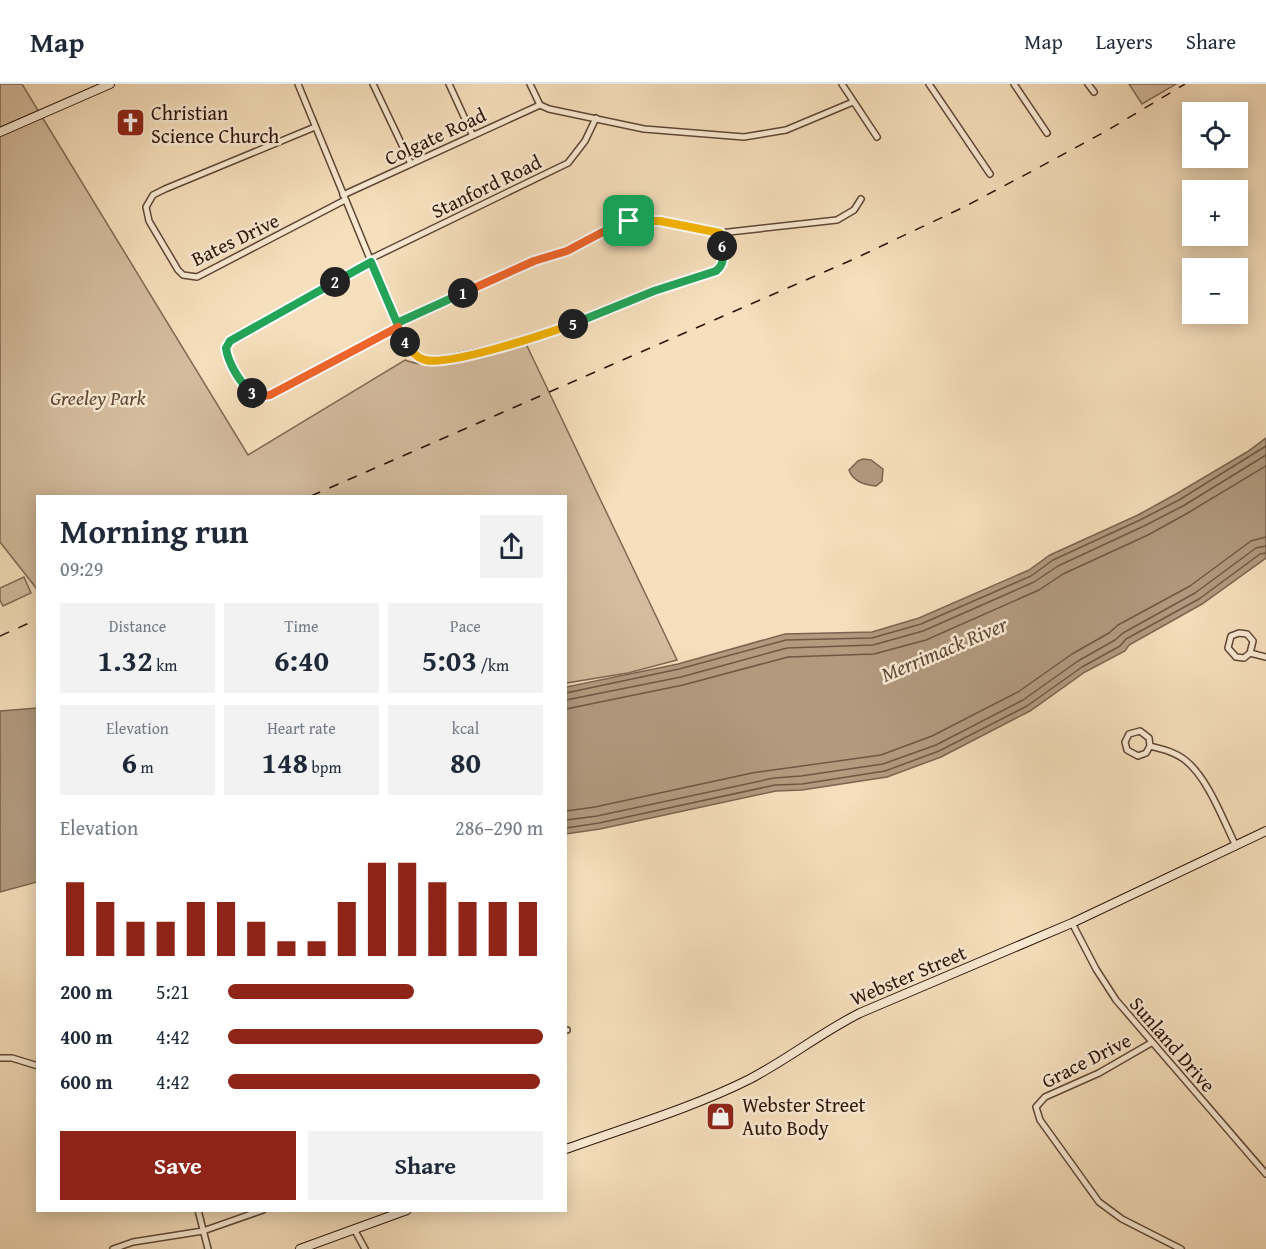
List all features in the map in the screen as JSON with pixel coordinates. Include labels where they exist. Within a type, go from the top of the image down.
[{"type":"main road","points":[[0,132],[110,84]]},
{"type":"main road","name":"Webster Street","points":[[567,1149],[732,1087],[769,1068],[860,1013],[1072,923],[1266,831]]},
{"type":"main road","points":[[300,1249],[401,1212]]},
{"type":"street","points":[[298,84],[397,325],[417,357],[432,361],[475,353],[532,338],[586,320],[654,291],[716,271],[721,267],[723,260],[720,233]]},
{"type":"street","points":[[372,84],[411,164]]},
{"type":"street","points":[[448,84],[472,134]]},
{"type":"street","points":[[530,84],[540,105],[549,109],[653,130],[744,138],[786,130],[853,102]]},
{"type":"street","points":[[842,84],[877,137]]},
{"type":"street","points":[[929,84],[990,174]]},
{"type":"street","points":[[1014,84],[1047,133]]},
{"type":"street","points":[[1088,84],[1094,92]]},
{"type":"street","name":"Colgate Road","points":[[344,197],[472,134],[540,105]]},
{"type":"street","name":"Stanford Road","points":[[397,325],[277,392],[263,396],[256,395],[245,386],[227,355],[226,348],[236,336],[370,261],[568,163],[585,141],[596,118]]},
{"type":"street","name":"Bates Drive","points":[[315,128],[153,195],[146,207],[149,221],[178,270],[183,274],[197,277],[344,197]]},
{"type":"street","points":[[397,325],[534,261],[567,251],[614,226],[629,221],[660,221],[720,233],[837,220],[854,210],[861,199]]},
{"type":"street","points":[[1239,633],[1247,634],[1253,645],[1250,653],[1244,658],[1232,655],[1228,648],[1231,636],[1239,633]]},
{"type":"street","points":[[1250,653],[1266,657]]},
{"type":"street","points":[[1140,731],[1149,738],[1150,746],[1146,753],[1138,756],[1130,754],[1125,742],[1129,734],[1140,731]]},
{"type":"street","points":[[1150,746],[1180,756],[1195,770],[1207,787],[1236,846]]},
{"type":"street","name":"Sunland Drive","points":[[1072,923],[1106,986],[1151,1043],[1266,1174]]},
{"type":"street","name":"Grace Drive","points":[[1151,1043],[1099,1073],[1045,1097],[1036,1107],[1040,1120],[1099,1202],[1122,1219],[1180,1249]]},
{"type":"street","points":[[0,1058],[12,1058],[36,1065]]},
{"type":"street","points":[[198,1212],[208,1249]]},
{"type":"street","points":[[113,1249],[134,1242],[203,1231],[257,1212]]},
{"type":"street","points":[[354,1229],[365,1249]]},
{"type":"green space","name":"Greeley Park","points":[[0,84],[22,84],[248,455],[405,360],[417,363],[448,363],[526,344],[677,660],[628,673],[567,683],[567,495],[36,495],[36,588],[0,542]]},
{"type":"green space","points":[[1129,84],[1176,84],[1142,104]]},
{"type":"green space","points":[[24,577],[31,593],[3,606],[0,600],[0,588]]},
{"type":"water","name":"Merrimack River","points":[[1266,438],[1266,558],[1202,604],[1129,645],[1125,651],[1085,672],[1030,711],[941,757],[887,777],[802,790],[776,791],[600,829],[567,834],[567,687],[678,664],[785,634],[872,632],[919,618],[1029,570],[1050,555],[1138,515],[1247,452]]},
{"type":"water","points":[[863,459],[871,460],[883,469],[882,481],[876,486],[860,482],[849,470]]},
{"type":"water","points":[[36,708],[36,882],[0,892],[0,711]]},
{"type":"railway","points":[[313,495],[854,259],[964,207],[1038,168],[1185,84]]},
{"type":"railway","points":[[0,636],[36,620]]},
{"type":"place","name":"Christian Science Church","points":[[130,123]]},
{"type":"place","name":"Webster Street Auto Body","points":[[721,1116]]},
{"type":"route","points":[[629,221],[660,221],[720,233],[723,260],[721,267],[716,271],[654,291],[552,332],[445,359],[432,361],[417,357],[406,343],[398,327],[270,395],[256,395],[250,391],[227,355],[226,348],[236,336],[371,262],[397,323],[534,261],[567,251],[614,226],[629,221]]}]
